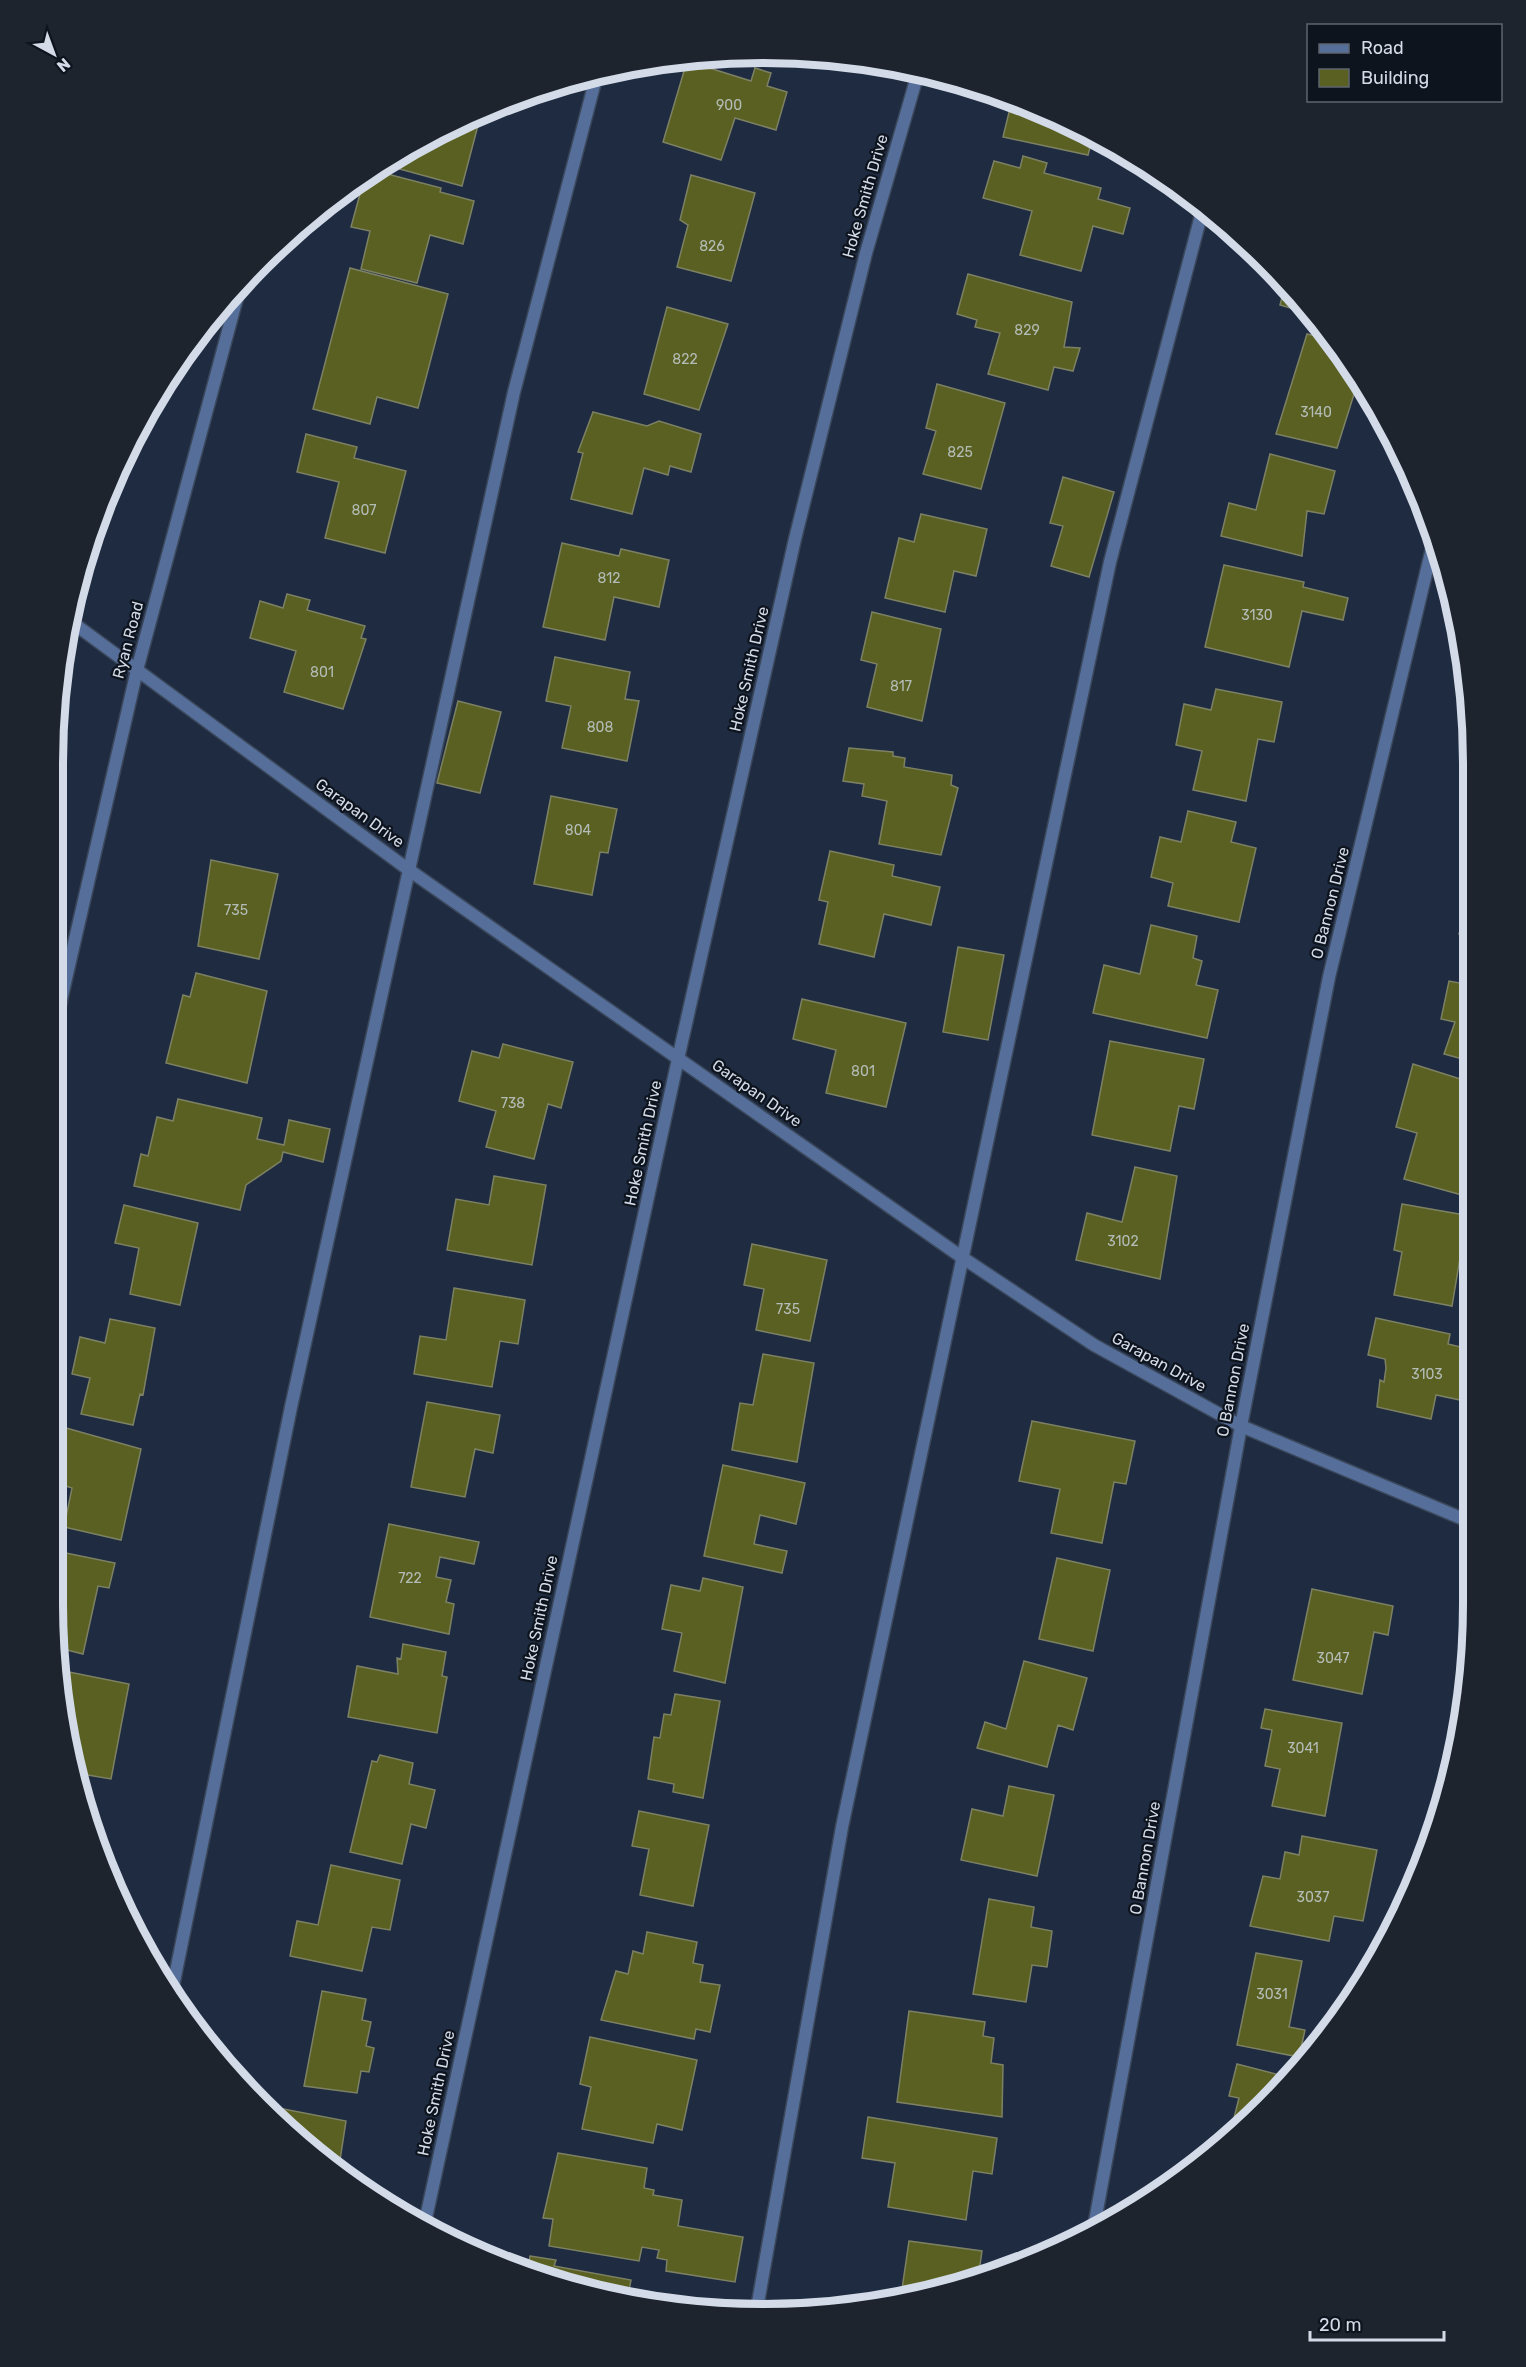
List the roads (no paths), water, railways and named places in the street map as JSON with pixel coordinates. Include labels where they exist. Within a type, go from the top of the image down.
[{"type":"street","name":"Hoke Smith Drive","points":[[426,2217],[678,1059],[795,539],[866,253],[916,80]]},
{"type":"street","points":[[174,1982],[291,1407],[514,392],[594,84]]},
{"type":"street","points":[[758,2304],[842,1827],[1110,562],[1201,217]]},
{"type":"street","name":"Ryan Road","points":[[63,992],[137,670],[236,303]]},
{"type":"street","name":"O Bannon Drive","points":[[1095,2220],[1241,1426],[1329,977],[1431,554]]},
{"type":"street","name":"Garapan Drive","points":[[76,625],[410,870],[963,1258],[1094,1345],[1241,1426],[1463,1519]]}]
